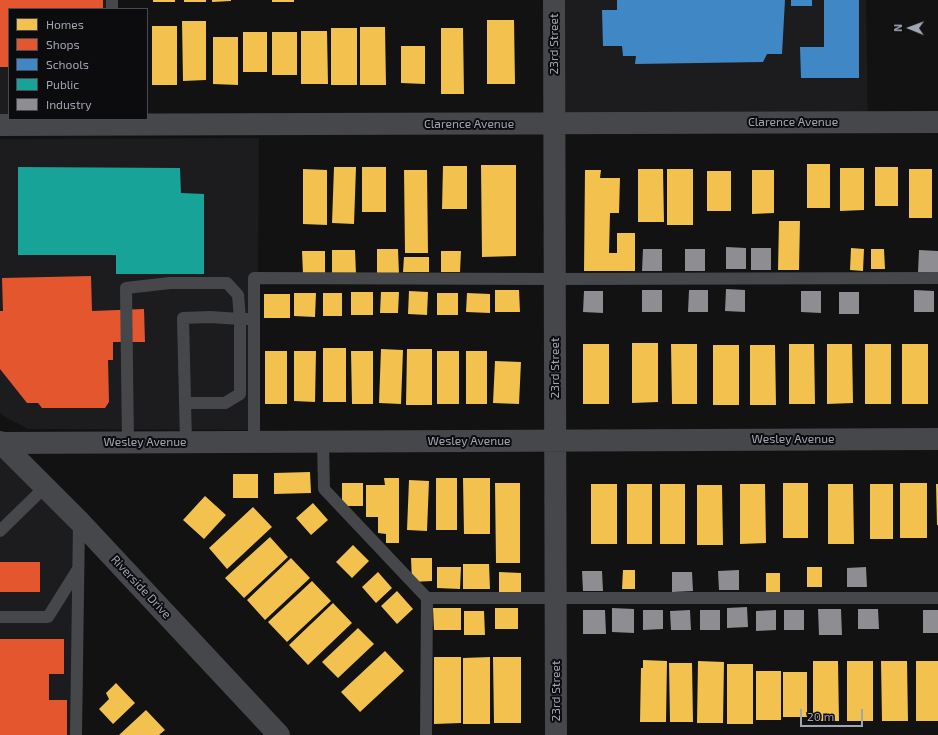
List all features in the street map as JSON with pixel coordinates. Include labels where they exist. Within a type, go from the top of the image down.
[{"type":"street","name":"23rd Street","points":[[554,0],[556,735]]},
{"type":"street","name":"Clarence Avenue","points":[[0,125],[113,122],[938,122]]},
{"type":"street","name":"Wesley Avenue","points":[[0,442],[938,438]]},
{"type":"street","name":"Riverside Drive","points":[[0,442],[79,521],[279,735]]},
{"type":"lane","points":[[254,442],[254,278],[938,278]]},
{"type":"lane","points":[[128,442],[126,288],[170,283],[228,283],[238,295],[240,319],[240,394]]},
{"type":"lane","points":[[186,442],[183,318],[210,317],[254,320]]},
{"type":"lane","points":[[185,403],[225,403],[240,394],[254,394]]},
{"type":"lane","points":[[323,441],[324,489],[427,598],[426,735]]},
{"type":"lane","points":[[0,531],[45,487]]},
{"type":"lane","points":[[76,735],[79,521]]},
{"type":"lane","points":[[0,617],[48,617],[79,568]]},
{"type":"lane","points":[[427,598],[938,598]]},
{"type":"shaded area","points":[[0,0],[116,0],[116,8],[8,8],[8,119],[0,121]]},
{"type":"shaded area","points":[[550,0],[866,0],[868,126],[551,128]]},
{"type":"shaded area","points":[[259,138],[257,430],[28,429],[0,413],[0,139]]},
{"type":"shaded area","points":[[0,447],[82,530],[82,735],[0,735]]},
{"type":"building: Homes","points":[[153,0],[175,0],[175,2],[153,2]]},
{"type":"building: Homes","points":[[184,0],[206,0],[206,2],[184,2]]},
{"type":"building: Homes","points":[[212,0],[231,0],[231,1],[212,2]]},
{"type":"building: Homes","points":[[272,0],[294,0],[294,2],[272,2]]},
{"type":"building: Homes","points":[[487,20],[514,20],[515,84],[487,84]]},
{"type":"building: Homes","points":[[182,21],[206,21],[206,80],[183,81]]},
{"type":"building: Homes","points":[[152,26],[177,26],[177,85],[152,85]]},
{"type":"building: Homes","points":[[360,27],[385,27],[386,85],[360,85]]},
{"type":"building: Homes","points":[[331,28],[357,28],[357,85],[331,85]]},
{"type":"building: Homes","points":[[441,28],[463,28],[464,94],[441,94]]},
{"type":"building: Homes","points":[[301,31],[327,31],[328,84],[301,84]]},
{"type":"building: Homes","points":[[243,32],[267,32],[267,72],[243,72]]},
{"type":"building: Homes","points":[[272,32],[297,32],[297,75],[272,75]]},
{"type":"building: Homes","points":[[213,37],[238,37],[238,85],[213,84]]},
{"type":"building: Homes","points":[[401,46],[425,46],[425,84],[401,83]]},
{"type":"building: Homes","points":[[807,164],[830,164],[830,208],[807,208]]},
{"type":"building: Homes","points":[[481,165],[516,165],[516,256],[482,257]]},
{"type":"building: Homes","points":[[443,166],[467,166],[467,209],[442,209]]},
{"type":"building: Homes","points":[[334,167],[356,167],[354,224],[332,223]]},
{"type":"building: Homes","points":[[362,167],[386,167],[386,212],[362,212]]},
{"type":"building: Homes","points":[[875,167],[898,167],[898,206],[875,206]]},
{"type":"building: Homes","points":[[840,168],[864,168],[864,210],[840,211]]},
{"type":"building: Homes","points":[[303,169],[327,170],[327,225],[303,224]]},
{"type":"building: Homes","points":[[638,169],[663,169],[664,222],[638,222]]},
{"type":"building: Homes","points":[[667,169],[693,169],[693,225],[667,225]]},
{"type":"building: Homes","points":[[909,169],[932,169],[932,218],[909,218]]},
{"type":"building: Homes","points":[[404,170],[427,170],[428,253],[405,253]]},
{"type":"building: Homes","points":[[585,170],[601,170],[600,178],[620,178],[619,213],[610,213],[609,253],[617,253],[617,233],[635,233],[635,271],[584,271]]},
{"type":"building: Homes","points":[[752,170],[774,170],[774,213],[752,214]]},
{"type":"building: Homes","points":[[707,171],[731,171],[731,211],[707,211]]},
{"type":"building: Homes","points":[[779,221],[800,221],[799,270],[778,270]]},
{"type":"building: Homes","points":[[851,248],[864,249],[863,271],[850,270]]},
{"type":"building: Homes","points":[[377,249],[398,249],[399,274],[377,274]]},
{"type":"building: Homes","points":[[871,249],[884,249],[885,269],[871,269]]},
{"type":"building: Homes","points":[[332,250],[355,250],[356,274],[332,274]]},
{"type":"building: Homes","points":[[302,251],[325,251],[325,274],[303,274]]},
{"type":"building: Homes","points":[[441,251],[461,251],[460,272],[441,272]]},
{"type":"building: Homes","points":[[404,257],[429,257],[429,272],[403,272]]},
{"type":"building: Homes","points":[[495,290],[519,290],[520,312],[495,312]]},
{"type":"building: Homes","points":[[409,291],[428,292],[427,315],[408,314]]},
{"type":"building: Homes","points":[[351,292],[373,292],[373,315],[351,315]]},
{"type":"building: Homes","points":[[381,292],[399,292],[398,313],[380,313]]},
{"type":"building: Homes","points":[[294,293],[316,293],[315,317],[294,316]]},
{"type":"building: Homes","points":[[323,293],[342,293],[342,316],[323,316]]},
{"type":"building: Homes","points":[[437,293],[458,293],[458,315],[437,315]]},
{"type":"building: Homes","points":[[467,293],[490,294],[490,313],[466,312]]},
{"type":"building: Homes","points":[[264,294],[290,294],[290,318],[264,318]]},
{"type":"building: Homes","points":[[632,343],[658,343],[658,402],[632,403]]},
{"type":"building: Homes","points":[[583,344],[609,344],[609,404],[583,404]]},
{"type":"building: Homes","points":[[671,344],[697,344],[697,404],[672,404]]},
{"type":"building: Homes","points":[[789,344],[814,344],[815,404],[789,404]]},
{"type":"building: Homes","points":[[827,344],[852,344],[853,403],[827,404]]},
{"type":"building: Homes","points":[[865,344],[891,344],[891,404],[865,404]]},
{"type":"building: Homes","points":[[902,344],[928,344],[928,404],[902,404]]},
{"type":"building: Homes","points":[[713,345],[739,345],[739,405],[713,405]]},
{"type":"building: Homes","points":[[750,345],[775,345],[776,405],[750,405]]},
{"type":"building: Homes","points":[[323,348],[346,348],[346,402],[323,402]]},
{"type":"building: Homes","points":[[381,349],[403,350],[401,404],[379,403]]},
{"type":"building: Homes","points":[[407,349],[432,349],[432,405],[406,405]]},
{"type":"building: Homes","points":[[265,351],[287,351],[287,404],[265,404]]},
{"type":"building: Homes","points":[[294,351],[316,351],[315,402],[294,401]]},
{"type":"building: Homes","points":[[351,351],[373,351],[373,404],[352,404]]},
{"type":"building: Homes","points":[[437,351],[459,351],[459,404],[437,404]]},
{"type":"building: Homes","points":[[466,351],[487,351],[487,404],[466,404]]},
{"type":"building: Homes","points":[[495,361],[521,362],[519,404],[493,403]]},
{"type":"building: Homes","points":[[310,472],[311,493],[274,494],[274,473]]},
{"type":"building: Homes","points":[[233,474],[258,474],[258,498],[233,498]]},
{"type":"building: Homes","points":[[384,478],[399,478],[399,543],[386,543],[386,534],[378,533],[378,517],[366,517],[366,485],[385,485]]},
{"type":"building: Homes","points":[[436,478],[457,478],[457,530],[436,530]]},
{"type":"building: Homes","points":[[463,478],[490,478],[490,534],[464,534]]},
{"type":"building: Homes","points":[[409,480],[429,481],[427,531],[407,530]]},
{"type":"building: Homes","points":[[342,483],[363,483],[363,506],[342,506]]},
{"type":"building: Homes","points":[[495,483],[520,483],[520,563],[496,563]]},
{"type":"building: Homes","points":[[783,483],[808,483],[808,538],[783,538]]},
{"type":"building: Homes","points":[[900,483],[927,483],[927,538],[900,538]]},
{"type":"building: Homes","points":[[591,484],[617,484],[617,544],[591,544]]},
{"type":"building: Homes","points":[[627,484],[652,484],[652,544],[627,544]]},
{"type":"building: Homes","points":[[660,484],[685,484],[685,544],[660,544]]},
{"type":"building: Homes","points":[[740,484],[765,484],[766,543],[740,544]]},
{"type":"building: Homes","points":[[828,484],[853,484],[854,544],[828,544]]},
{"type":"building: Homes","points":[[870,484],[893,484],[893,539],[870,539]]},
{"type":"building: Homes","points":[[936,484],[938,484],[938,525],[937,525]]},
{"type":"building: Homes","points":[[697,485],[722,485],[723,545],[697,545]]},
{"type":"building: Homes","points":[[205,496],[226,515],[204,539],[183,520]]},
{"type":"building: Homes","points":[[313,503],[328,520],[311,535],[296,518]]},
{"type":"building: Homes","points":[[253,507],[272,527],[227,569],[209,548]]},
{"type":"building: Homes","points":[[270,537],[288,557],[244,598],[225,578]]},
{"type":"building: Homes","points":[[353,545],[369,561],[352,578],[336,562]]},
{"type":"building: Homes","points":[[291,558],[310,578],[265,620],[247,600]]},
{"type":"building: Homes","points":[[411,558],[432,558],[432,581],[412,582]]},
{"type":"building: Homes","points":[[463,564],[489,564],[490,589],[463,589]]},
{"type":"building: Homes","points":[[437,567],[461,567],[460,589],[437,588]]},
{"type":"building: Homes","points":[[807,567],[822,567],[822,587],[807,587]]},
{"type":"building: Homes","points":[[623,570],[635,570],[635,589],[622,589]]},
{"type":"building: Homes","points":[[378,572],[392,588],[376,603],[362,587]]},
{"type":"building: Homes","points":[[499,572],[521,573],[521,593],[499,593]]},
{"type":"building: Homes","points":[[766,573],[780,573],[780,592],[766,592]]},
{"type":"building: Homes","points":[[312,581],[331,601],[287,642],[268,622]]},
{"type":"building: Homes","points":[[397,591],[413,609],[397,624],[381,606]]},
{"type":"building: Homes","points":[[333,603],[352,623],[308,665],[289,645]]},
{"type":"building: Homes","points":[[433,608],[461,608],[461,630],[434,630]]},
{"type":"building: Homes","points":[[495,608],[518,608],[518,629],[495,629]]},
{"type":"building: Homes","points":[[464,611],[484,611],[485,635],[464,635]]},
{"type":"building: Homes","points":[[358,628],[374,644],[338,678],[322,662]]},
{"type":"building: Homes","points":[[385,651],[404,671],[360,712],[341,692]]},
{"type":"building: Homes","points":[[434,657],[461,657],[461,723],[434,724]]},
{"type":"building: Homes","points":[[490,657],[490,724],[463,724],[463,658]]},
{"type":"building: Homes","points":[[493,657],[521,657],[521,723],[494,723]]},
{"type":"building: Homes","points":[[643,660],[667,661],[666,722],[640,722],[641,668],[643,668]]},
{"type":"building: Homes","points":[[698,661],[724,662],[723,723],[697,723]]},
{"type":"building: Homes","points":[[813,661],[838,661],[839,721],[813,721]]},
{"type":"building: Homes","points":[[847,661],[873,661],[873,721],[847,721]]},
{"type":"building: Homes","points":[[881,661],[907,661],[908,721],[882,721]]},
{"type":"building: Homes","points":[[916,661],[938,661],[938,721],[916,721]]},
{"type":"building: Homes","points":[[669,663],[692,663],[693,722],[670,722]]},
{"type":"building: Homes","points":[[727,664],[753,664],[753,724],[727,724]]},
{"type":"building: Homes","points":[[756,671],[781,671],[781,720],[756,720]]},
{"type":"building: Homes","points":[[783,672],[807,672],[807,717],[783,717]]},
{"type":"building: Homes","points":[[116,683],[135,703],[113,724],[99,709],[109,699],[106,693]]},
{"type":"building: Homes","points":[[146,710],[165,730],[159,735],[119,735]]},
{"type":"building: Shops","points":[[0,0],[103,0],[103,8],[8,8],[8,67],[0,67]]},
{"type":"building: Shops","points":[[91,276],[92,311],[144,309],[145,342],[113,342],[113,360],[108,360],[109,402],[105,408],[42,408],[38,403],[27,403],[0,369],[0,311],[3,311],[2,278]]},
{"type":"building: Shops","points":[[0,562],[40,562],[40,592],[0,592]]},
{"type":"building: Shops","points":[[0,639],[64,639],[64,674],[49,674],[49,700],[67,700],[67,735],[0,735]]},
{"type":"building: Schools","points":[[617,0],[785,0],[782,54],[767,54],[763,62],[635,64],[636,56],[623,56],[622,46],[603,46],[602,10],[617,10]]},
{"type":"building: Schools","points":[[791,0],[812,0],[812,6],[791,6]]},
{"type":"building: Schools","points":[[824,0],[859,0],[859,78],[801,78],[800,47],[824,47]]},
{"type":"building: Public","points":[[18,167],[180,168],[181,193],[204,194],[204,274],[116,274],[116,255],[18,255]]},
{"type":"building: Industry","points":[[726,247],[746,248],[746,269],[726,269]]},
{"type":"building: Industry","points":[[751,248],[771,248],[771,270],[751,270]]},
{"type":"building: Industry","points":[[643,249],[662,249],[662,271],[642,271]]},
{"type":"building: Industry","points":[[685,249],[705,249],[705,271],[685,271]]},
{"type":"building: Industry","points":[[919,250],[938,251],[938,272],[918,272]]},
{"type":"building: Industry","points":[[726,289],[745,290],[745,312],[725,311]]},
{"type":"building: Industry","points":[[642,290],[662,290],[662,312],[642,312]]},
{"type":"building: Industry","points":[[689,290],[708,290],[708,312],[688,312]]},
{"type":"building: Industry","points":[[914,290],[934,291],[934,312],[914,312]]},
{"type":"building: Industry","points":[[584,291],[603,291],[603,313],[583,312]]},
{"type":"building: Industry","points":[[801,291],[821,291],[821,313],[801,312]]},
{"type":"building: Industry","points":[[839,292],[859,292],[859,314],[839,314]]},
{"type":"building: Industry","points":[[866,567],[867,587],[847,587],[847,568]]},
{"type":"building: Industry","points":[[739,570],[739,590],[719,590],[718,571]]},
{"type":"building: Industry","points":[[582,571],[602,571],[603,591],[583,591]]},
{"type":"building: Industry","points":[[672,572],[692,572],[693,591],[672,592]]},
{"type":"building: Industry","points":[[747,607],[748,627],[727,628],[727,608]]},
{"type":"building: Industry","points":[[612,608],[634,609],[634,633],[612,632]]},
{"type":"building: Industry","points":[[818,609],[841,609],[842,635],[819,635]]},
{"type":"building: Industry","points":[[858,609],[878,609],[879,629],[858,629]]},
{"type":"building: Industry","points":[[583,610],[605,610],[606,634],[583,634]]},
{"type":"building: Industry","points":[[643,610],[663,610],[663,629],[643,630]]},
{"type":"building: Industry","points":[[690,610],[691,630],[671,630],[670,611]]},
{"type":"building: Industry","points":[[700,610],[720,610],[720,630],[700,630]]},
{"type":"building: Industry","points":[[776,610],[776,630],[756,631],[756,611]]},
{"type":"building: Industry","points":[[784,610],[804,610],[804,630],[784,630]]},
{"type":"building: Industry","points":[[923,610],[938,610],[938,633],[923,633]]}]
